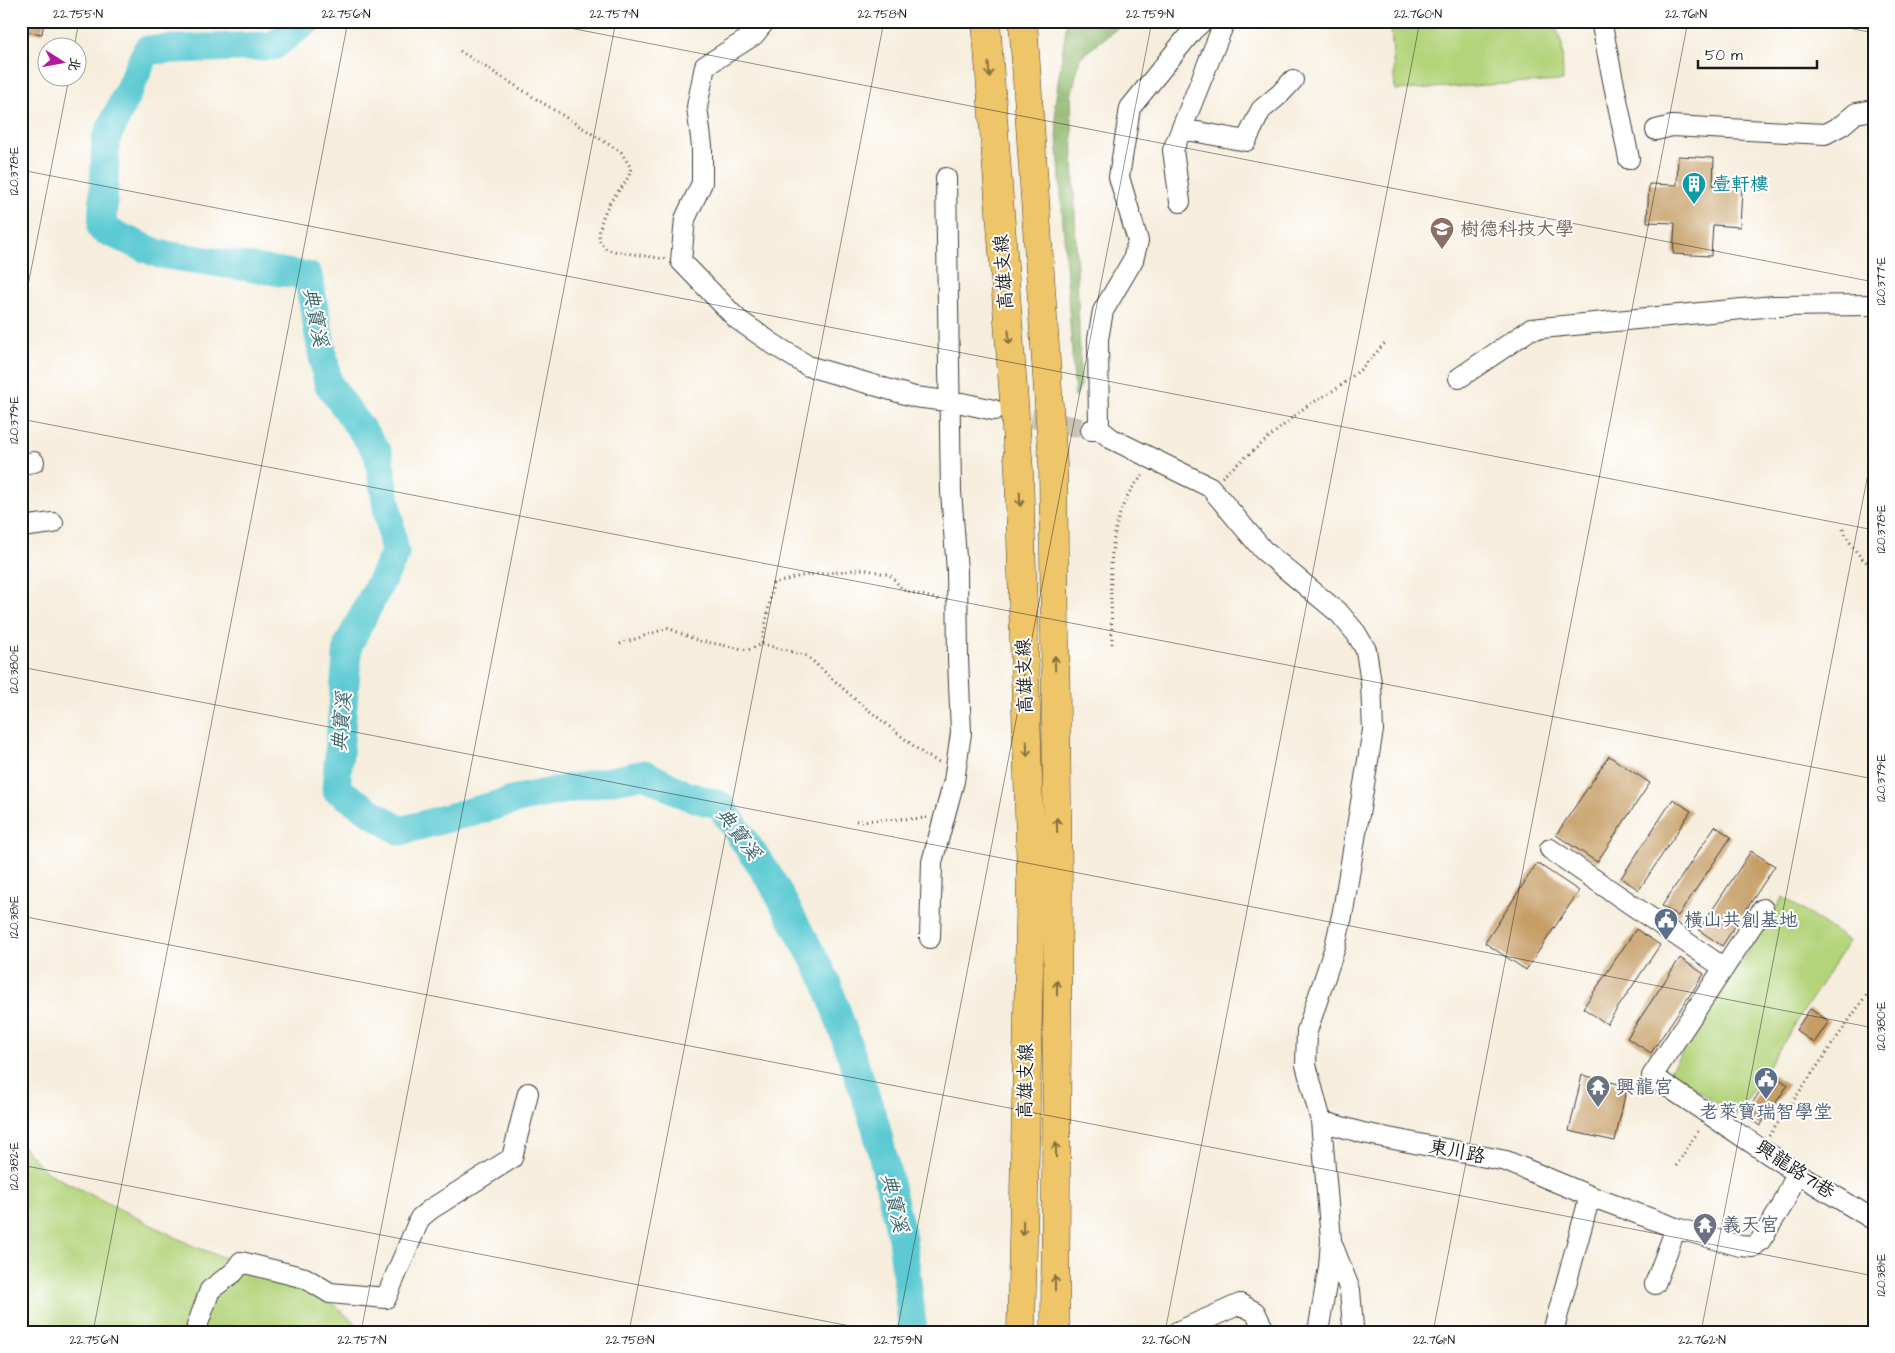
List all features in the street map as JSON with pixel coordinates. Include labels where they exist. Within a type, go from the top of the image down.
[{"type":"highway","name":"高雄支線","points":[[986,21],[1020,480],[1031,878],[1020,1332]]},
{"type":"highway","name":"高雄支線","points":[[1023,21],[1053,465],[1058,886],[1055,1332]]},
{"type":"street","points":[[765,21],[754,35],[705,66],[697,107],[702,146],[702,183],[685,220],[681,261],[737,319],[808,366],[915,397],[994,410]]},
{"type":"street","points":[[1203,21],[1193,30],[1130,108],[1119,176],[1138,241],[1132,260],[1103,311],[1098,339],[1095,430],[1210,487],[1263,550],[1340,614],[1356,633],[1366,650],[1371,683],[1373,730],[1337,938],[1307,1032],[1306,1065],[1321,1121],[1331,1240],[1329,1267],[1318,1332]]},
{"type":"street","points":[[1180,202],[1173,150],[1225,21]]},
{"type":"street","points":[[1601,21],[1629,159]]},
{"type":"street","points":[[1182,129],[1246,141],[1261,110],[1293,80]]},
{"type":"street","points":[[1656,130],[1672,126],[1825,134],[1842,125],[1856,113],[1874,110]]},
{"type":"street","points":[[930,938],[932,862],[945,816],[956,767],[961,733],[957,571],[951,491],[946,178]]},
{"type":"street","points":[[1459,378],[1531,329],[1774,306],[1874,305]]},
{"type":"street","points":[[21,527],[53,523]]},
{"type":"street","points":[[1550,849],[1724,968],[1763,909]]},
{"type":"street","name":"興龍路71巷","points":[[1724,968],[1652,1076],[1797,1173],[1874,1220]]},
{"type":"street","points":[[199,1332],[197,1326],[210,1290],[234,1272],[242,1262],[305,1278],[330,1293],[386,1298],[420,1218],[431,1209],[512,1158],[528,1093]]},
{"type":"street","name":"東川路","points":[[1321,1121],[1363,1133],[1506,1161],[1590,1196],[1676,1228],[1740,1246],[1753,1247],[1760,1241],[1782,1206],[1797,1173]]},
{"type":"street","points":[[1553,1332],[1590,1196]]},
{"type":"street","points":[[1654,1284],[1676,1228]]},
{"type":"street","points":[[1331,1240],[1350,1290],[1353,1327]]},
{"type":"street","points":[[1176,1332],[1240,1304],[1254,1312],[1266,1332]]},
{"type":"path","points":[[460,51],[621,152],[631,168],[630,177],[611,200],[599,225],[599,240],[607,250],[681,261]]},
{"type":"path","points":[[1210,487],[1304,408],[1339,387],[1360,370],[1385,343]]},
{"type":"path","points":[[1112,644],[1110,571],[1113,533],[1128,493],[1155,461]]},
{"type":"path","points":[[1843,529],[1854,551],[1874,567]]},
{"type":"path","points":[[762,644],[773,584],[801,576],[863,569],[890,576],[903,590],[934,599],[957,600]]},
{"type":"path","points":[[620,644],[668,628],[696,640],[748,650],[762,644],[807,656],[856,700],[918,749],[936,761],[956,767]]},
{"type":"path","points":[[856,821],[945,816]]},
{"type":"path","points":[[1760,1148],[1874,984]]},
{"type":"path","points":[[1676,1166],[1700,1109]]},
{"type":"green space","points":[[1067,21],[1126,21],[1080,58],[1071,97],[1081,387],[1075,397],[1055,104]]},
{"type":"green space","points":[[1399,21],[1554,21],[1562,44],[1563,81],[1395,90],[1391,27]]},
{"type":"green space","points":[[1783,897],[1849,941],[1736,1116],[1669,1072]]},
{"type":"green space","points":[[21,1145],[48,1173],[191,1245],[326,1297],[365,1332],[42,1332],[21,1314]]},
{"type":"building","points":[[21,21],[44,21],[42,34],[21,31]]},
{"type":"building","name":"壹軒樓","points":[[1678,156],[1714,158],[1713,186],[1742,188],[1740,227],[1713,225],[1711,256],[1673,254],[1675,223],[1647,222],[1649,184],[1677,185]]},
{"type":"building","points":[[1609,756],[1650,783],[1597,862],[1556,835]]},
{"type":"building","points":[[1673,799],[1691,811],[1639,890],[1621,878]]},
{"type":"building","points":[[1715,826],[1731,837],[1678,916],[1662,906]]},
{"type":"building","points":[[1751,851],[1775,866],[1722,946],[1699,930]]},
{"type":"building","points":[[1537,863],[1579,891],[1526,970],[1485,943]]},
{"type":"building","points":[[1636,929],[1660,945],[1607,1024],[1583,1008]]},
{"type":"building","points":[[1680,958],[1704,974],[1651,1053],[1627,1038]]},
{"type":"building","points":[[1810,1009],[1829,1021],[1814,1043],[1796,1030]]},
{"type":"building","name":"老萊寶瑞智學堂","points":[[1772,1074],[1788,1085],[1760,1126],[1744,1115]]},
{"type":"building","name":"興龍宮","points":[[1582,1075],[1627,1086],[1615,1141],[1569,1131]]},
{"type":"waterway","name":"典寶溪","points":[[307,21],[273,46],[147,50],[106,139],[102,229],[159,254],[308,276],[328,383],[378,453],[395,554],[348,645],[336,789],[400,831],[526,797],[645,774],[685,795],[720,805],[771,880],[826,981],[876,1127],[902,1238],[913,1332]]},
{"type":"tunnel","points":[[1002,412],[1091,430]]},
{"type":"place","name":"壹軒樓","points":[[1694,205]]},
{"type":"place","name":"樹德科技大學","points":[[1442,250]]},
{"type":"place","name":"橫山共創基地","points":[[1666,941]]},
{"type":"place","name":"老萊寶瑞智學堂","points":[[1766,1100]]},
{"type":"place","name":"興龍宮","points":[[1598,1108]]},
{"type":"place","name":"義天宮","points":[[1705,1246]]}]
